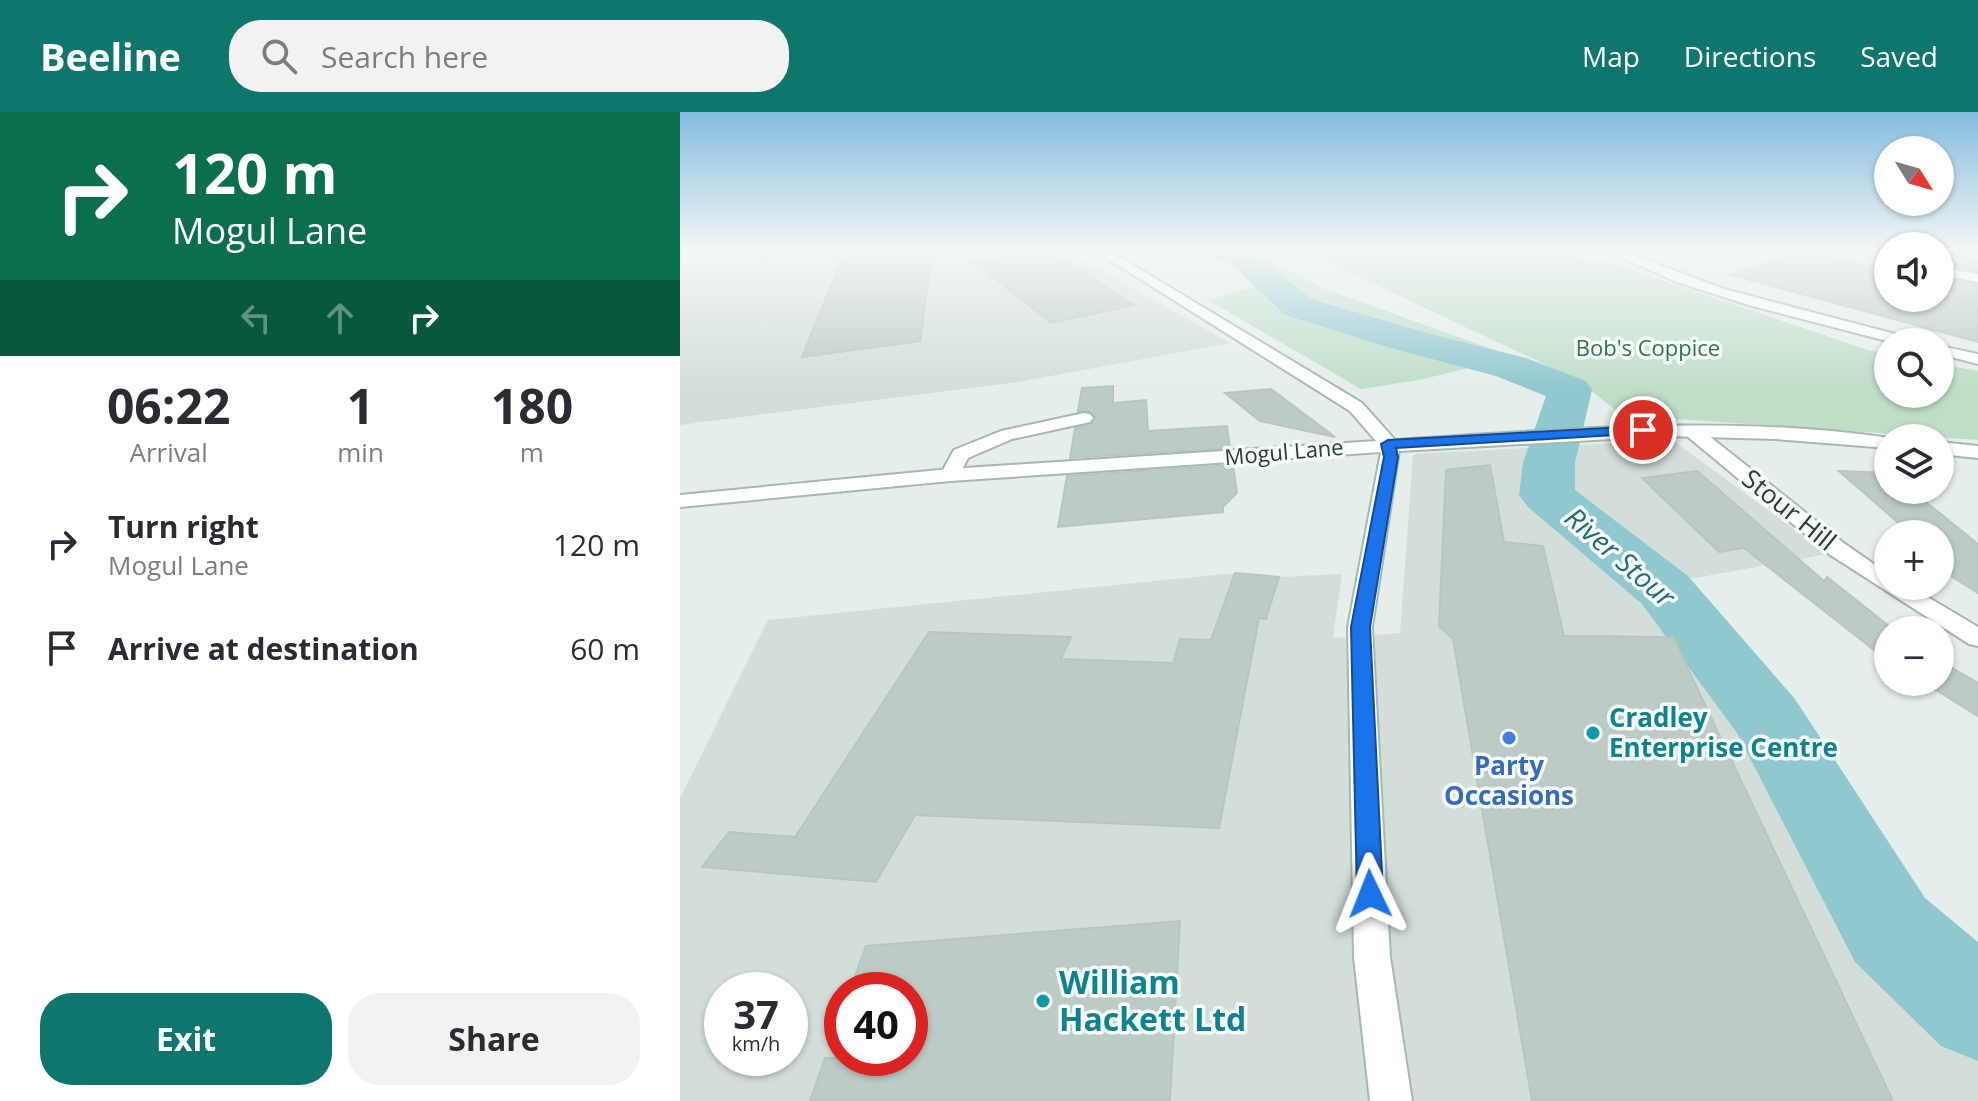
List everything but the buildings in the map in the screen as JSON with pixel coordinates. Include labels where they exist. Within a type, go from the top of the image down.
[{"type":"street","points":[[1178,296],[1356,407],[1388,444],[1391,457],[1360,627],[1372,957],[1391,1101]]},
{"type":"street","points":[[1739,296],[1801,316],[1874,334]]},
{"type":"street","points":[[1954,353],[1978,359]]},
{"type":"street","points":[[950,475],[961,454],[1007,435],[1084,418]]},
{"type":"street","points":[[1046,427],[1058,443]]},
{"type":"street","name":"Mogul Lane","points":[[680,501],[950,475],[1589,433],[1693,432],[1819,436],[1874,442]]},
{"type":"street","name":"Stour Hill","points":[[1693,432],[1837,549],[1874,574]]},
{"type":"street","points":[[1954,449],[1978,452]]},
{"type":"street","name":"Stour Hill","points":[[1915,600],[1978,638]]},
{"type":"shaded area","points":[[680,296],[1147,296],[1230,343],[1018,382],[680,425]]},
{"type":"shaded area","points":[[1672,440],[1828,554],[1651,586],[1770,715],[1868,923],[1978,1022],[1978,1101],[680,1101],[680,798],[768,620],[1235,573],[1279,577],[1342,574],[1333,638],[1400,633],[1413,454]]},
{"type":"green space","points":[[1221,296],[1345,296],[1514,357],[1419,380],[1361,389],[1208,300]]},
{"type":"green space","name":"Bob's Coppice","points":[[1400,296],[1709,296],[1874,351],[1874,408],[1954,408],[1954,367],[1978,371],[1978,440],[1954,438],[1954,424],[1874,424],[1874,433],[1621,415],[1580,381]]},
{"type":"waterway","name":"River Stour","points":[[1286,296],[1298,307],[1405,340],[1511,367],[1570,390],[1549,463],[1547,495],[1665,590],[1768,719],[1890,930],[1978,1009]]},
{"type":"place","name":"Cradley Enterprise Centre","points":[[1593,733]]},
{"type":"place","name":"Party Occasions","points":[[1509,738]]},
{"type":"place","name":"William Hackett Ltd","points":[[1043,1001]]},
{"type":"route","points":[[1370,894],[1360,627],[1391,457],[1388,444],[1643,430]]}]
